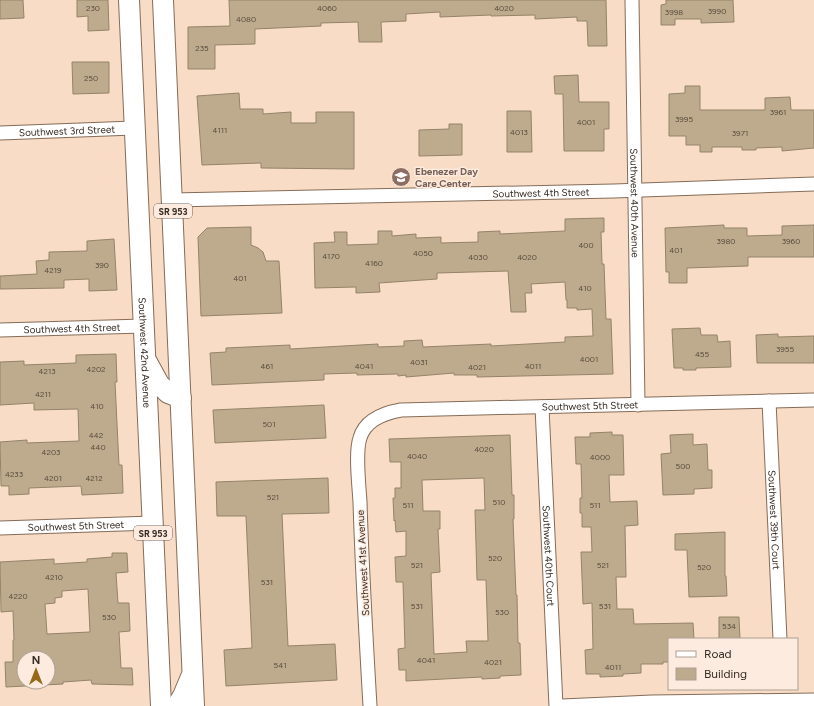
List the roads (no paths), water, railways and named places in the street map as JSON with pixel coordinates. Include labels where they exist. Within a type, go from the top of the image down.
[{"type":"main road","name":"Southwest 42nd Avenue","points":[[129,0],[161,706]]},
{"type":"main road","name":"SR 953","points":[[163,0],[194,706]]},
{"type":"main road","points":[[145,359],[159,384],[168,393],[181,398]]},
{"type":"main road","points":[[177,706],[193,672]]},
{"type":"street","name":"Southwest 40th Avenue","points":[[632,0],[638,405]]},
{"type":"street","name":"Southwest 3rd Street","points":[[0,133],[134,128]]},
{"type":"street","name":"Southwest 4th Street","points":[[172,200],[636,190],[814,184]]},
{"type":"street","name":"Southwest 4th Street","points":[[0,330],[144,326]]},
{"type":"street","name":"Southwest 5th Street","points":[[369,424],[389,412],[401,410],[814,400]]},
{"type":"street","name":"Southwest 39th Court","points":[[769,402],[780,638]]},
{"type":"street","name":"Southwest 40th Court","points":[[542,407],[556,706]]},
{"type":"street","name":"Southwest 41st Avenue","points":[[369,424],[363,430],[360,438],[358,454],[360,524],[370,706]]},
{"type":"street","name":"Southwest 5th Street","points":[[0,528],[152,524]]},
{"type":"street","points":[[562,706],[652,702],[783,699],[814,700]]},
{"type":"place","name":"Ebenezer Day Care Center","points":[[401,177]]}]
